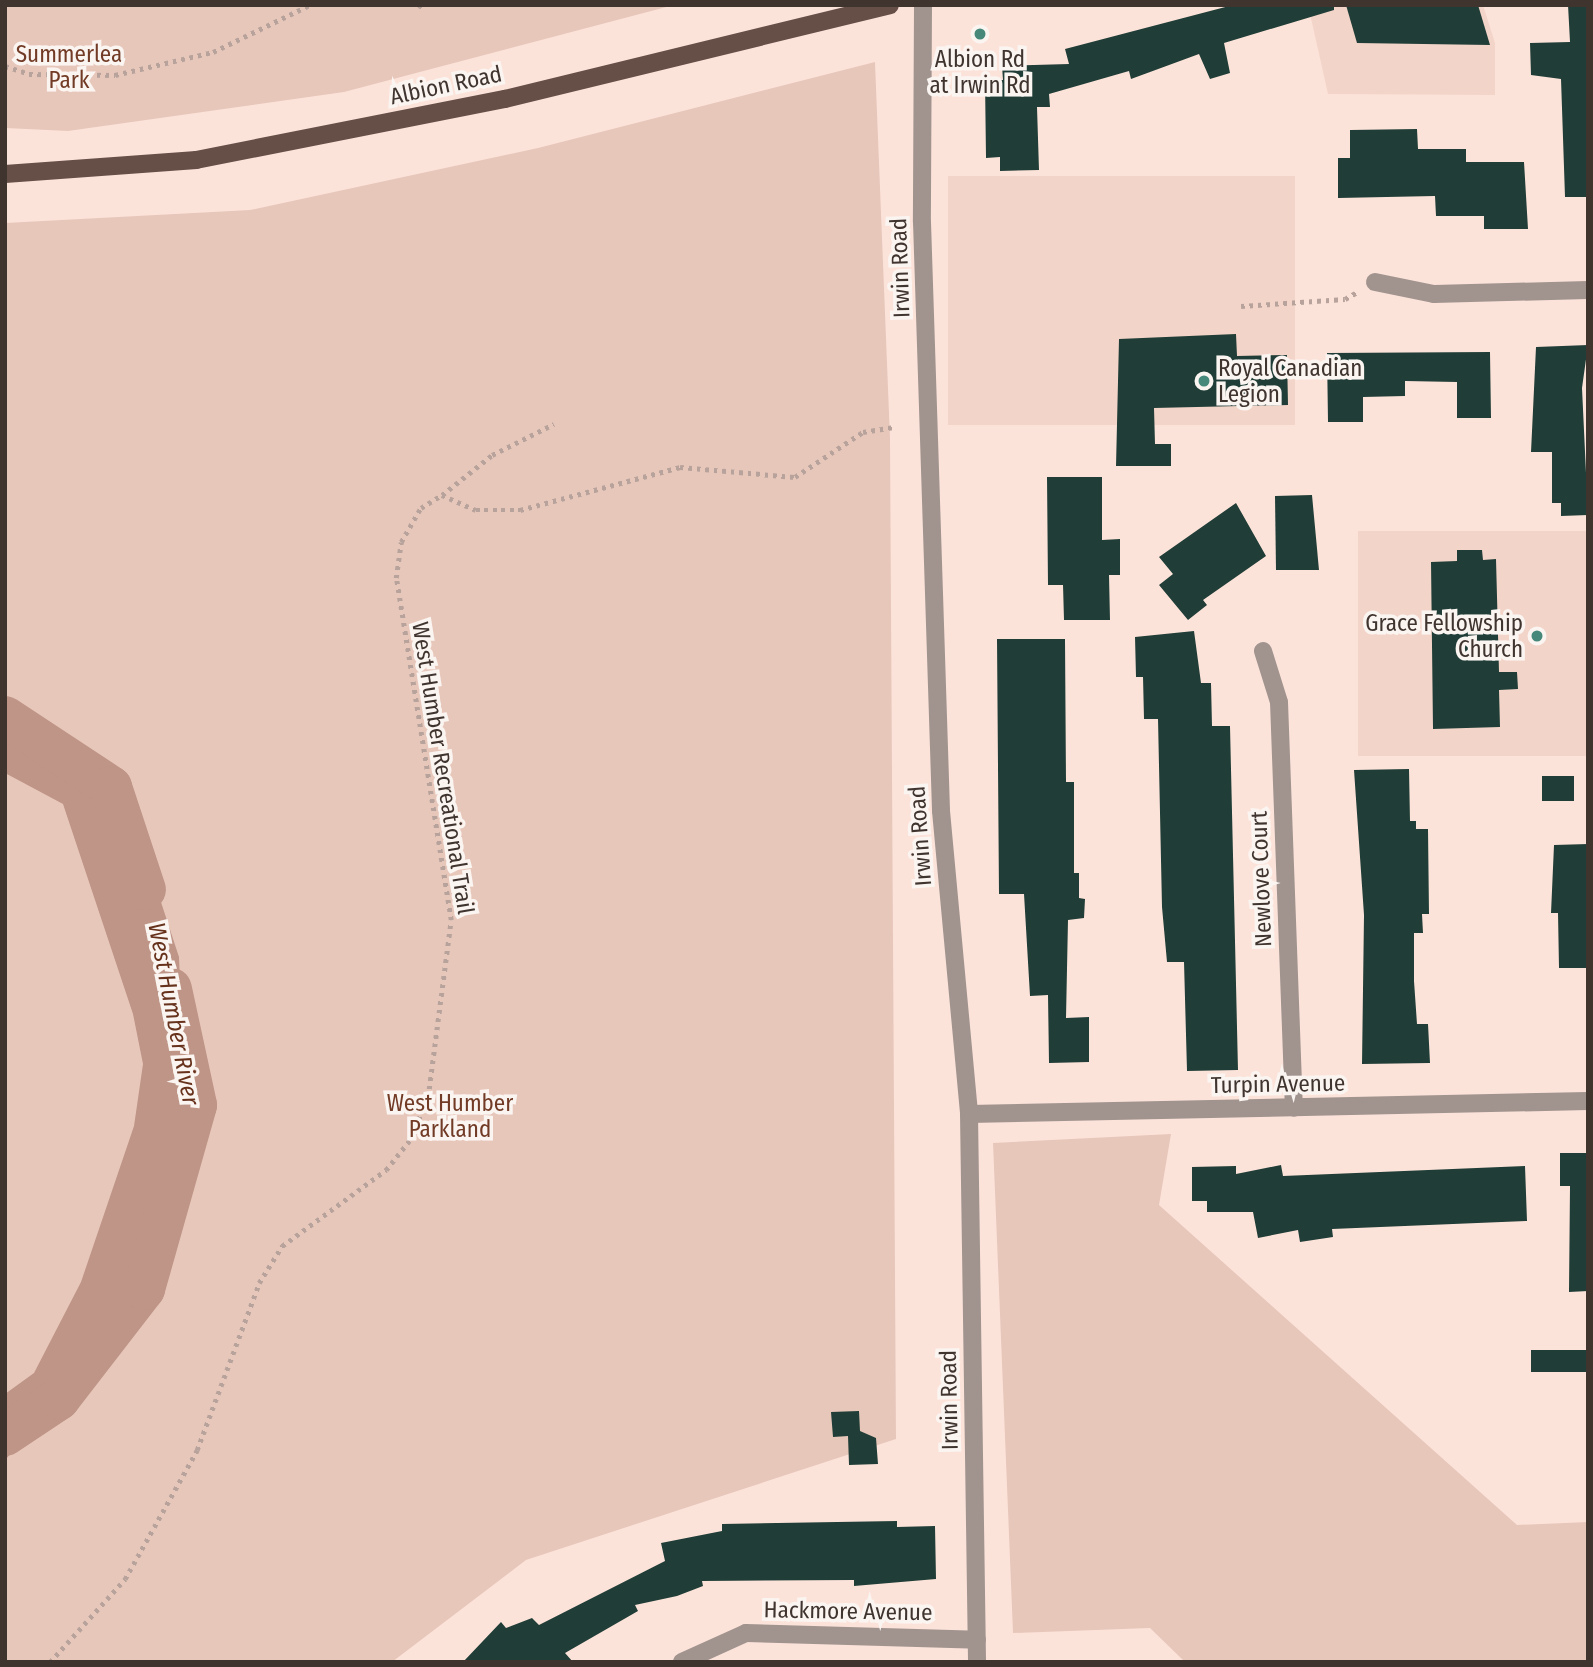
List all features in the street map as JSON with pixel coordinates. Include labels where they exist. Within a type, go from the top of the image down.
[{"type":"main road","name":"Albion Road","points":[[5,174],[196,160],[506,99],[890,5]]},
{"type":"street","name":"Irwin Road","points":[[923,5],[922,222],[942,811],[969,1114],[977,1662]]},
{"type":"street","points":[[1375,282],[1434,294],[1588,290]]},
{"type":"street","name":"Newlove Court","points":[[1263,651],[1279,702],[1294,1108]]},
{"type":"street","name":"Turpin Avenue","points":[[969,1114],[1588,1101]]},
{"type":"street","name":"Hackmore Avenue","points":[[682,1662],[746,1633],[977,1640]]},
{"type":"path","points":[[5,66],[29,74],[114,75],[213,52],[310,5]]},
{"type":"path","points":[[1241,306],[1345,299],[1375,282]]},
{"type":"path","name":"West Humber Recreational Trail","points":[[50,1662],[125,1579],[191,1462],[259,1283],[282,1246],[386,1170],[414,1136],[429,1088],[450,920],[396,578],[401,542],[421,508],[492,456],[554,424]]},
{"type":"path","points":[[442,495],[497,513],[680,467],[795,477],[863,432],[896,427]]},
{"type":"shaded area","points":[[1308,5],[1483,5],[1495,43],[1495,95],[1328,94]]},
{"type":"shaded area","points":[[948,176],[1295,176],[1295,425],[948,425]]},
{"type":"shaded area","points":[[1358,531],[1588,531],[1588,756],[1358,756]]},
{"type":"green space","name":"Summerlea Park","points":[[5,5],[674,5],[344,92],[68,131],[5,128]]},
{"type":"green space","name":"West Humber Parkland","points":[[875,62],[890,438],[896,1439],[526,1560],[392,1662],[5,1662],[5,223],[250,210],[538,148]]},
{"type":"green space","points":[[1171,1134],[1159,1205],[1517,1525],[1588,1522],[1588,1662],[1185,1662],[1150,1628],[1013,1633],[993,1143]]},
{"type":"water","points":[[5,722],[50,741],[97,781],[158,893],[179,957],[186,1125],[148,1250],[91,1364],[5,1460],[5,1394],[34,1373],[81,1282],[134,1126],[143,1064],[133,1014],[63,804],[5,773]]},
{"type":"building","points":[[1233,5],[1334,5],[1334,10],[1224,43],[1230,73],[1210,79],[1199,54],[1131,79],[1129,71],[1049,94],[1050,107],[1037,107],[1039,170],[1000,171],[1000,157],[986,158],[985,81],[1003,80],[1002,66],[1069,64],[1065,49]]},
{"type":"building","points":[[1346,5],[1478,5],[1490,45],[1357,43]]},
{"type":"building","points":[[1568,5],[1588,5],[1588,197],[1565,197],[1561,79],[1531,75],[1530,43],[1570,42]]},
{"type":"building","points":[[1417,129],[1418,149],[1466,149],[1466,162],[1524,162],[1528,229],[1484,229],[1484,216],[1436,216],[1435,196],[1338,198],[1338,158],[1350,158],[1350,130]]},
{"type":"building","name":"Royal Canadian Legion","points":[[1236,334],[1237,356],[1287,355],[1288,405],[1154,408],[1155,444],[1171,444],[1171,466],[1116,466],[1119,339]]},
{"type":"building","points":[[1588,345],[1582,388],[1588,515],[1561,516],[1561,503],[1552,503],[1552,452],[1531,452],[1536,347]]},
{"type":"building","points":[[1490,352],[1491,418],[1457,418],[1457,382],[1405,381],[1405,396],[1363,397],[1363,422],[1328,422],[1327,353]]},
{"type":"building","points":[[1047,477],[1102,477],[1102,540],[1120,539],[1120,575],[1109,575],[1110,620],[1064,620],[1063,585],[1048,585]]},
{"type":"building","points":[[1312,495],[1319,570],[1276,570],[1275,496]]},
{"type":"building","points":[[1236,503],[1266,556],[1203,600],[1207,605],[1188,620],[1159,585],[1173,574],[1159,557]]},
{"type":"building","points":[[1457,550],[1482,550],[1483,560],[1496,559],[1499,672],[1517,672],[1518,689],[1499,690],[1500,727],[1433,729],[1431,562],[1457,561]]},
{"type":"building","points":[[1194,631],[1201,683],[1211,683],[1212,726],[1230,726],[1238,1070],[1187,1071],[1184,962],[1167,962],[1162,907],[1158,719],[1144,719],[1143,677],[1136,677],[1135,637]]},
{"type":"building","points":[[997,639],[1065,639],[1066,782],[1074,782],[1074,873],[1079,873],[1079,898],[1085,899],[1084,918],[1068,920],[1066,1018],[1089,1017],[1089,1062],[1049,1063],[1048,995],[1030,996],[1024,894],[999,894]]},
{"type":"building","points":[[1409,769],[1410,821],[1416,821],[1416,829],[1428,829],[1429,914],[1422,914],[1423,933],[1414,933],[1414,981],[1417,1024],[1428,1024],[1430,1063],[1362,1064],[1364,915],[1354,770]]},
{"type":"building","points":[[1542,776],[1574,776],[1574,801],[1542,801]]},
{"type":"building","points":[[1588,844],[1588,968],[1559,968],[1558,913],[1551,913],[1554,845]]},
{"type":"building","points":[[1560,1153],[1588,1153],[1588,1291],[1569,1292],[1570,1186],[1560,1186]]},
{"type":"building","points":[[1281,1165],[1283,1176],[1525,1166],[1527,1221],[1332,1229],[1333,1237],[1300,1242],[1298,1230],[1258,1238],[1253,1212],[1207,1212],[1207,1201],[1192,1201],[1192,1167],[1236,1166],[1236,1174]]},
{"type":"building","points":[[1531,1350],[1588,1350],[1588,1372],[1531,1372]]},
{"type":"building","points":[[859,1411],[860,1431],[876,1438],[878,1464],[849,1465],[848,1436],[833,1437],[831,1412]]},
{"type":"building","points":[[897,1521],[897,1527],[935,1526],[936,1579],[854,1586],[854,1580],[702,1581],[703,1586],[677,1596],[635,1605],[638,1611],[565,1653],[573,1662],[463,1662],[501,1622],[506,1628],[532,1618],[539,1625],[665,1561],[661,1543],[722,1531],[722,1524]]},
{"type":"waterway","name":"West Humber River","points":[[5,717],[111,787],[145,890]]},
{"type":"waterway","name":"West Humber River","points":[[5,1435],[59,1399],[144,1289],[196,1105],[171,989]]},
{"type":"place","name":"Albion Rd at Irwin Rd","points":[[980,34]]},
{"type":"place","name":"Royal Canadian Legion","points":[[1204,381]]},
{"type":"place","name":"Grace Fellowship Church","points":[[1537,636]]}]
